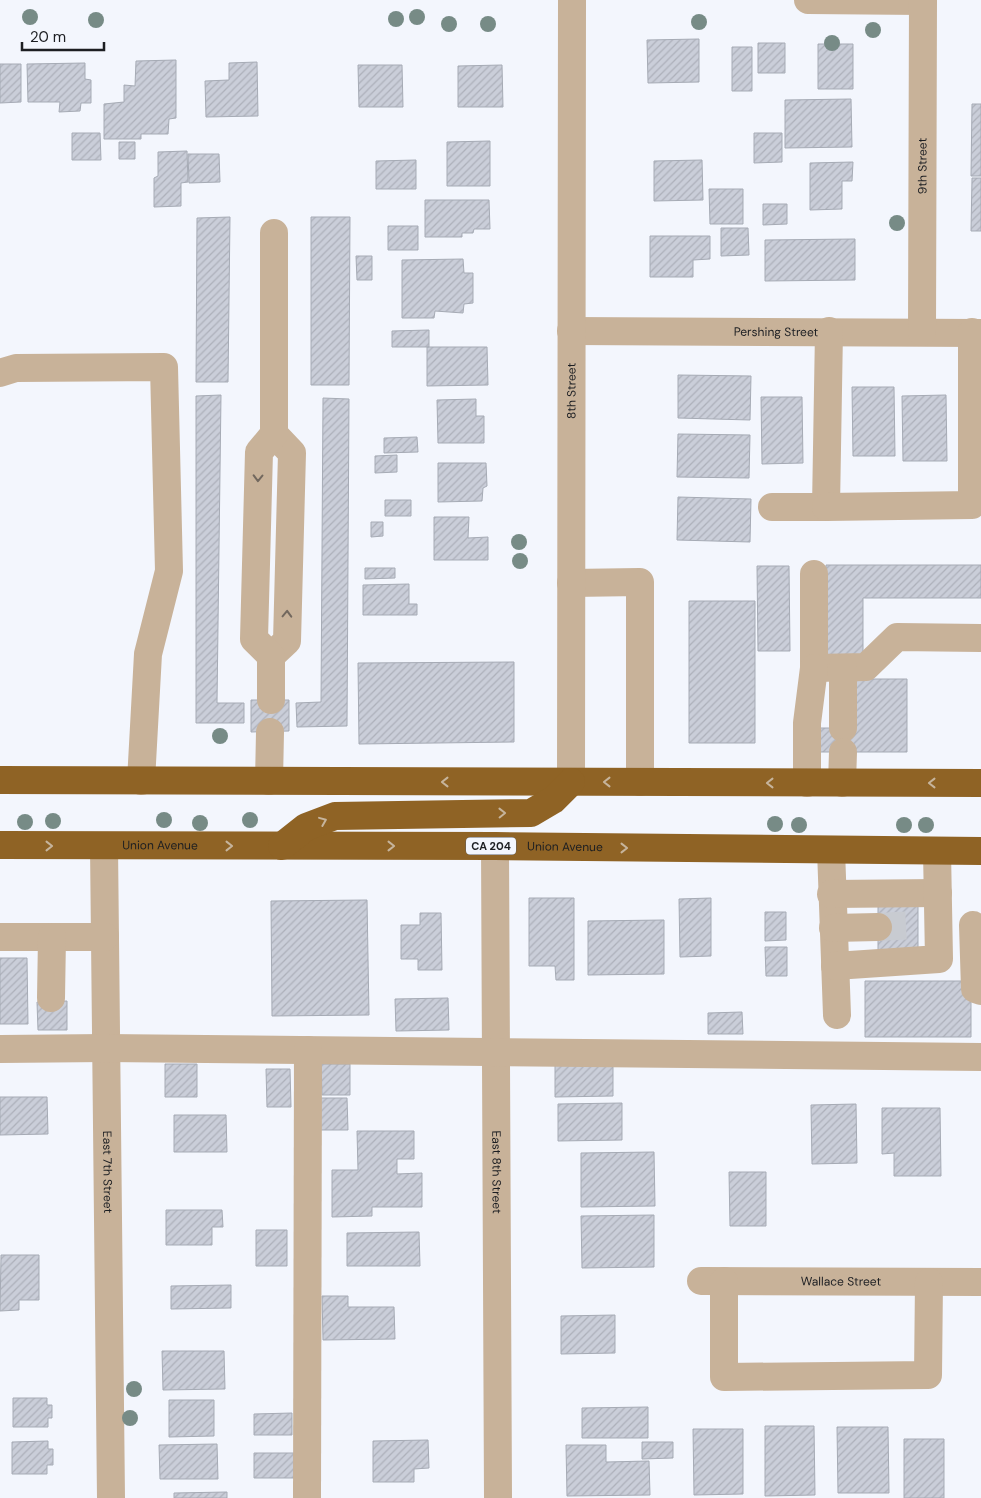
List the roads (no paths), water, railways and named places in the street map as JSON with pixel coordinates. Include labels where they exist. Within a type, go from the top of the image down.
[{"type":"highway","points":[[0,780],[981,783]]},
{"type":"highway","points":[[282,846],[306,827],[335,816],[532,812],[553,800],[570,782]]},
{"type":"highway","name":"Union Avenue","points":[[0,845],[495,846],[981,851]]},
{"type":"street","name":"8th Street","points":[[570,782],[572,0]]},
{"type":"street","points":[[808,0],[923,0]]},
{"type":"street","name":"9th Street","points":[[922,332],[923,0]]},
{"type":"street","points":[[271,700],[270,656],[287,641],[292,453],[274,434],[274,233]]},
{"type":"street","name":"Pershing Street","points":[[570,330],[976,332]]},
{"type":"street","points":[[826,507],[829,331]]},
{"type":"street","points":[[772,507],[977,505],[976,332]]},
{"type":"street","points":[[0,373],[16,368],[164,367],[169,571],[148,654],[141,781]]},
{"type":"street","points":[[807,783],[807,723],[814,668],[814,574]]},
{"type":"street","points":[[570,583],[640,582],[640,782]]},
{"type":"street","points":[[814,668],[866,667],[897,637],[981,638]]},
{"type":"street","points":[[842,783],[843,668]]},
{"type":"street","points":[[269,781],[270,732]]},
{"type":"street","name":"East 7th Street","points":[[104,846],[111,1498]]},
{"type":"street","name":"East 8th Street","points":[[495,846],[498,1498]]},
{"type":"street","points":[[830,850],[836,1015]]},
{"type":"street","points":[[835,966],[939,959],[928,925],[938,893],[937,851]]},
{"type":"street","points":[[832,894],[938,893]]},
{"type":"street","points":[[928,925],[977,925],[975,989],[981,991]]},
{"type":"street","points":[[833,928],[878,927]]},
{"type":"street","points":[[0,937],[105,938]]},
{"type":"street","points":[[51,998],[52,938]]},
{"type":"street","points":[[0,1049],[106,1048],[981,1057]]},
{"type":"street","points":[[307,1498],[308,1050]]},
{"type":"street","name":"Wallace Street","points":[[929,1282],[928,1375],[724,1377],[713,1281],[981,1282]]},
{"type":"tunnel","points":[[878,927],[918,925]]}]
